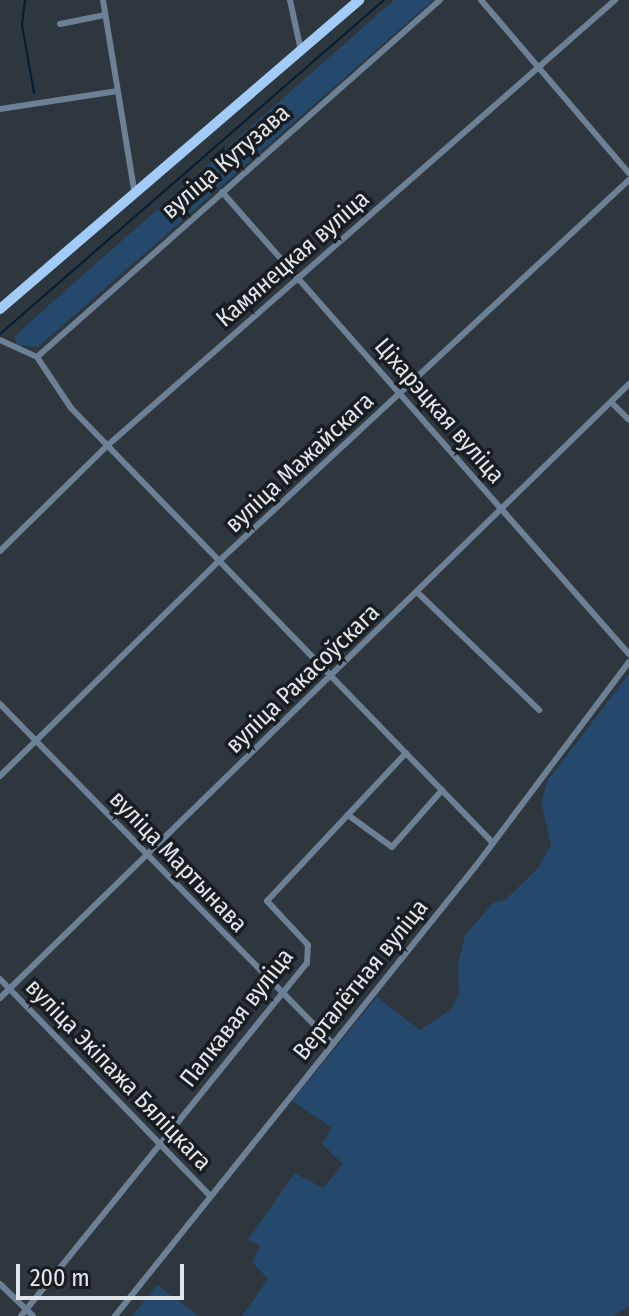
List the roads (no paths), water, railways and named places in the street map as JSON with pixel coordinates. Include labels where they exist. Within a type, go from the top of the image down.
[{"type":"main road","name":"вуліца Кутузава","points":[[0,309],[359,0]]},
{"type":"street","points":[[103,0],[135,195]]},
{"type":"street","points":[[290,0],[301,51]]},
{"type":"street","name":"вуліца Кутузава","points":[[38,355],[440,0]]},
{"type":"street","points":[[481,0],[629,173]]},
{"type":"street","name":"Камянецкая вуліца","points":[[0,551],[108,445],[615,0]]},
{"type":"street","points":[[60,24],[105,15]]},
{"type":"street","points":[[0,109],[118,91]]},
{"type":"street","name":"вуліца Мажайскага","points":[[0,776],[219,561],[629,180]]},
{"type":"street","name":"Ціхарэцкая вуліца","points":[[222,192],[629,654]]},
{"type":"street","points":[[0,340],[38,355],[71,408],[493,843]]},
{"type":"street","name":"вуліца Ракасоўскага","points":[[0,998],[629,384]]},
{"type":"street","points":[[611,402],[629,420]]},
{"type":"street","points":[[417,592],[539,710]]},
{"type":"street","name":"Верталётная вуліца","points":[[115,1316],[493,843],[629,662]]},
{"type":"street","name":"вуліца Мартынава","points":[[0,704],[146,857],[333,1044]]},
{"type":"street","name":"Палкавая вуліца","points":[[23,1313],[282,992],[310,951],[267,901],[406,753]]},
{"type":"street","points":[[348,815],[392,847],[442,790]]},
{"type":"street","name":"вуліца Экіпажа Бяліцкага","points":[[0,979],[210,1196]]},
{"type":"street","points":[[0,1284],[23,1313],[33,1316]]},
{"type":"waterway","points":[[25,0],[22,25],[34,93]]},
{"type":"waterway","points":[[0,334],[384,0]]}]
